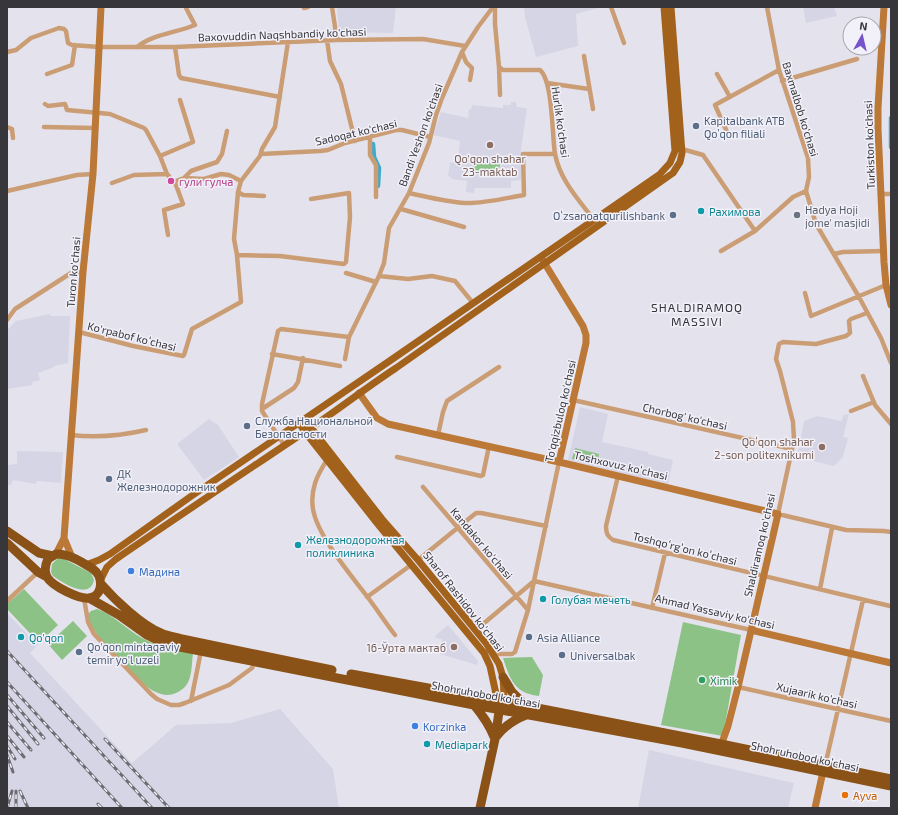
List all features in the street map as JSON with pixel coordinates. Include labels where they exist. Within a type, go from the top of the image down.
[{"type":"highway","name":"Shohruhobod koʻchasi","points":[[7,531],[39,553],[55,555],[61,554],[72,557],[95,570],[109,593],[124,607],[151,628],[160,633],[202,647],[255,661],[474,705],[499,706]]},
{"type":"highway","name":"Shohruhobod koʻchasi","points":[[7,543],[38,572],[47,577],[54,584],[114,612],[147,635],[159,641],[202,647],[341,672],[499,706],[720,747],[824,769],[891,786]]},
{"type":"highway","points":[[47,577],[46,564],[48,559],[55,555]]},
{"type":"highway","points":[[86,598],[98,593],[101,581]]},
{"type":"highway","points":[[495,739],[502,729],[527,710],[502,677]]},
{"type":"highway","points":[[474,705],[490,725],[495,739]]},
{"type":"highway","points":[[480,808],[495,739],[499,706]]},
{"type":"highway","name":"Shohruhobod koʻchasi","points":[[824,769],[891,779]]},
{"type":"main road","points":[[101,581],[106,567],[116,559],[308,430],[396,368],[594,220],[658,175],[670,163],[675,152],[664,7]]},
{"type":"main road","points":[[83,563],[99,560],[110,554],[190,497],[473,303],[542,260],[673,173],[680,162],[682,149],[671,7]]},
{"type":"main road","name":"Sharof Rashidov ko'chasi","points":[[302,421],[327,460],[484,653],[490,666],[499,706]]},
{"type":"main road","name":"Sharof Rashidov ko'chasi","points":[[308,430],[443,590],[476,630],[493,654],[499,664],[504,694],[499,706]]},
{"type":"main road","points":[[436,595],[443,590]]},
{"type":"street","name":"Turon ko'chasi","points":[[55,555],[64,538],[83,272],[93,174],[102,7]]},
{"type":"street","points":[[332,7],[337,40]]},
{"type":"street","points":[[494,7],[500,95]]},
{"type":"street","name":"Bandi Yeshon ko'chasi","points":[[345,359],[349,337],[384,263],[389,228],[410,193],[442,98],[465,46],[478,26],[494,7]]},
{"type":"street","points":[[611,7],[624,43]]},
{"type":"street","name":"Baxmalbob ko'chasi","points":[[767,7],[779,70],[808,158],[809,177],[806,191],[816,224],[881,338],[891,363]]},
{"type":"street","name":"Turkiston ko'chasi","points":[[884,7],[878,108],[887,194],[883,251],[886,285],[891,305]]},
{"type":"street","points":[[137,47],[144,41],[195,25],[186,8]]},
{"type":"street","points":[[7,52],[16,50],[31,38],[59,28],[64,28],[66,30],[68,43],[75,45],[72,65],[47,74]]},
{"type":"street","name":"Baxovuddin Naqshbandiy ko'chasi","points":[[75,45],[99,47],[175,47],[327,40],[423,39],[465,46]]},
{"type":"street","points":[[327,40],[330,61],[341,84],[355,141]]},
{"type":"street","name":"Ko'rpabof koʻchasi","points":[[79,332],[182,356],[184,355],[192,329],[241,302],[237,255],[234,239],[238,192],[242,181],[261,154],[262,149],[275,127],[288,42]]},
{"type":"street","points":[[175,47],[179,75],[181,78],[280,97]]},
{"type":"street","points":[[462,52],[466,62],[472,68],[470,80]]},
{"type":"street","points":[[584,56],[593,109]]},
{"type":"street","points":[[782,81],[857,59]]},
{"type":"street","name":"Hurlik ko'chasi","points":[[499,66],[503,70],[541,71],[547,84],[555,154],[561,174],[565,182],[594,220]]},
{"type":"street","points":[[727,132],[715,105],[779,70]]},
{"type":"street","points":[[717,74],[730,97]]},
{"type":"street","points":[[547,84],[589,89]]},
{"type":"street","points":[[160,156],[193,142],[180,100]]},
{"type":"street","points":[[45,104],[48,106],[65,104],[67,110],[114,115],[146,130],[168,174],[176,185],[183,204],[164,210],[168,235]]},
{"type":"street","points":[[7,127],[12,129],[13,138]]},
{"type":"street","points":[[44,127],[95,128]]},
{"type":"street","name":"Sadoqat ko'chasi","points":[[261,154],[320,152],[355,141],[402,130],[430,137]]},
{"type":"street","points":[[184,178],[191,171],[218,162],[222,154],[227,131]]},
{"type":"street","points":[[370,137],[370,154],[376,165],[376,197]]},
{"type":"street","points":[[682,149],[703,155],[754,232]]},
{"type":"street","points":[[410,193],[435,199],[466,203],[498,200],[524,195],[522,154],[555,154]]},
{"type":"street","points":[[7,191],[77,175],[93,174]]},
{"type":"street","points":[[112,183],[134,175],[168,174]]},
{"type":"street","points":[[173,182],[184,178],[204,178],[221,174],[229,175],[242,181]]},
{"type":"street","points":[[721,252],[754,232],[792,197],[806,191]]},
{"type":"street","points":[[238,192],[243,195],[264,196]]},
{"type":"street","points":[[237,255],[280,256],[344,264],[346,262],[350,217],[349,193],[311,199]]},
{"type":"street","points":[[401,209],[464,227]]},
{"type":"street","points":[[834,254],[843,252],[883,251]]},
{"type":"street","name":"To'qqizbuloq ko'chasi","points":[[493,654],[512,654],[516,652],[528,610],[586,343],[586,335],[583,326],[542,260]]},
{"type":"street","points":[[7,320],[15,309],[71,273],[83,272]]},
{"type":"street","points":[[346,273],[376,282]]},
{"type":"street","points":[[379,276],[408,279],[432,276],[455,281],[473,303]]},
{"type":"street","points":[[805,293],[811,316],[886,285]]},
{"type":"street","name":"Shaldiramoq ko'chasi","points":[[720,747],[728,726],[738,687],[794,440],[793,422],[776,359],[779,344],[782,342],[816,344],[846,336],[850,333],[849,321],[867,313]]},
{"type":"street","points":[[284,445],[262,409],[272,354],[278,331],[281,329],[349,337]]},
{"type":"street","points":[[272,354],[303,358],[340,366]]},
{"type":"street","points":[[262,409],[294,388],[298,382],[303,358]]},
{"type":"street","points":[[438,435],[447,401],[499,367]]},
{"type":"street","points":[[863,376],[874,402],[891,424]]},
{"type":"street","name":"Toshxovuz koʻchasi","points":[[359,393],[377,418],[388,424],[559,462],[832,528],[891,532]]},
{"type":"street","name":"Chorbog' ko'chasi","points":[[573,400],[792,449]]},
{"type":"street","points":[[850,411],[874,402]]},
{"type":"street","points":[[72,435],[104,437],[146,430]]},
{"type":"street","points":[[397,457],[482,475],[489,446]]},
{"type":"street","points":[[327,460],[319,472],[313,488],[313,510],[321,530],[342,564],[395,635]]},
{"type":"street","name":"Toshqoʻrgʻon koʻchasi","points":[[618,476],[606,526],[608,537],[613,540],[890,606]]},
{"type":"street","name":"Kandakor ko'chasi","points":[[424,487],[515,597],[528,610]]},
{"type":"street","points":[[418,560],[479,512],[546,526]]},
{"type":"street","points":[[820,589],[832,528]]},
{"type":"street","name":"Turon ko'chasi","points":[[64,538],[72,557]]},
{"type":"street","points":[[652,608],[665,553]]},
{"type":"street","points":[[367,597],[411,565]]},
{"type":"street","points":[[7,601],[38,572]]},
{"type":"street","points":[[476,630],[534,581]]},
{"type":"street","name":"Ahmad Yassaviy ko'chasi","points":[[534,581],[891,663]]},
{"type":"street","points":[[86,598],[88,622],[94,634],[151,694],[157,699],[171,705],[179,705],[191,701],[229,684],[252,668],[255,661]]},
{"type":"street","points":[[815,808],[863,600]]},
{"type":"street","points":[[191,701],[202,647]]},
{"type":"street","name":"Xujaarik ko'chasi","points":[[738,687],[891,721]]},
{"type":"shaded area","points":[[337,7],[396,7],[393,33],[339,32]]},
{"type":"shaded area","points":[[524,7],[602,7],[576,14],[578,46],[536,57],[525,17]]},
{"type":"shaded area","points":[[803,7],[834,7],[837,16],[806,23]]},
{"type":"shaded area","name":"Qo'qon shahar 23-maktab","points":[[511,102],[516,102],[517,107],[527,108],[521,150],[521,180],[511,181],[511,188],[475,188],[474,193],[466,192],[467,181],[451,179],[451,177],[448,176],[450,162],[454,163],[455,160],[458,160],[460,141],[433,135],[441,112],[468,118],[469,109],[471,109],[472,105],[503,108],[503,105],[511,105]]},
{"type":"shaded area","points":[[50,314],[51,316],[70,316],[68,363],[54,366],[38,373],[40,380],[32,382],[33,385],[7,389],[7,330],[16,321]]},
{"type":"shaded area","points":[[580,407],[608,414],[602,442],[648,452],[648,454],[673,460],[668,485],[568,460]]},
{"type":"shaded area","name":"Qoʻqon shahar 2-son politexnikumi","points":[[849,414],[843,437],[848,438],[843,457],[834,466],[797,457],[804,421],[817,416],[842,421],[843,415]]},
{"type":"shaded area","points":[[209,419],[218,425],[239,457],[204,480],[177,444]]},
{"type":"shaded area","points":[[17,451],[63,452],[61,483],[37,481],[36,484],[13,480],[11,485],[7,485],[7,465],[17,464]]},
{"type":"shaded area","points":[[7,613],[38,645],[30,653],[132,763],[176,725],[231,723],[280,709],[333,769],[339,808],[7,808]]},
{"type":"shaded area","name":"16-Ўрта мактаб","points":[[448,625],[478,661],[477,665],[440,654],[442,639],[435,638],[436,635]]},
{"type":"shaded area","points":[[649,750],[794,783],[788,808],[638,808]]},
{"type":"green space","points":[[474,161],[500,164],[498,177],[473,174]]},
{"type":"green space","points":[[575,448],[599,454],[597,465],[572,459]]},
{"type":"green space","points":[[62,558],[91,573],[94,580],[92,586],[82,590],[63,583],[53,576],[51,572],[52,564],[57,559]]},
{"type":"green space","points":[[24,589],[58,625],[39,643],[7,609],[7,604]]},
{"type":"green space","points":[[97,609],[154,644],[193,653],[191,674],[185,687],[176,693],[168,695],[160,694],[144,685],[119,659],[91,626],[88,614]]},
{"type":"green space","points":[[73,621],[87,636],[62,660],[48,644]]},
{"type":"green space","name":"Ximik","points":[[683,622],[741,635],[723,736],[661,725]]},
{"type":"green space","points":[[532,657],[543,675],[539,696],[524,692],[514,684],[503,658]]},
{"type":"waterway","points":[[891,118],[891,147]]},
{"type":"waterway","points":[[373,144],[374,157],[379,168],[378,186]]},
{"type":"railway","points":[[7,651],[152,808]]},
{"type":"railway","points":[[7,682],[122,808]]},
{"type":"railway","points":[[7,695],[44,738]]},
{"type":"railway","points":[[7,706],[38,744]]},
{"type":"railway","points":[[7,722],[31,750]]},
{"type":"railway","points":[[7,736],[24,757]]},
{"type":"railway","points":[[105,739],[169,808]]},
{"type":"railway","points":[[7,746],[15,759]]},
{"type":"railway","points":[[7,755],[13,772]]},
{"type":"railway","points":[[7,808],[12,791]]},
{"type":"railway","points":[[16,791],[16,808]]},
{"type":"railway","points":[[20,791],[28,808]]},
{"type":"railway","points":[[98,804],[102,808]]},
{"type":"place","name":"Kapitalbank ATB Qo’qon filiali","points":[[696,126]]},
{"type":"place","name":"Qo'qon shahar 23-maktab","points":[[490,145]]},
{"type":"place","name":"гули гулча","points":[[171,181]]},
{"type":"place","name":"Рахимова","points":[[701,211]]},
{"type":"place","name":"Oʻzsanoatqurilishbank","points":[[673,215]]},
{"type":"place","name":"Hadya Hoji jome' masjidi","points":[[797,215]]},
{"type":"place","name":"Служба Национальной Безопасности","points":[[247,426]]},
{"type":"place","name":"Qoʻqon shahar 2-son politexnikumi","points":[[822,447]]},
{"type":"place","name":"ДК Железнодорожник","points":[[109,479]]},
{"type":"place","name":"Железнодорожная поликлиника","points":[[298,545]]},
{"type":"place","name":"Мадина","points":[[131,571]]},
{"type":"place","name":"Голубая мечеть","points":[[543,599]]},
{"type":"place","name":"Qo'qon","points":[[21,637]]},
{"type":"place","name":"Asia Alliance","points":[[529,637]]},
{"type":"place","name":"16-Ўрта мактаб","points":[[454,647]]},
{"type":"place","name":"Qo'qon mintaqaviy temir yo'l uzeli","points":[[79,652]]},
{"type":"place","name":"Universalbak","points":[[562,655]]},
{"type":"place","name":"Ximik","points":[[702,680]]},
{"type":"place","name":"Korzinka","points":[[415,726]]},
{"type":"place","name":"Mediapark","points":[[427,744]]},
{"type":"place","name":"Ayva","points":[[845,795]]},
{"type":"district","name":"SHALDIRAMOQ MASSIVI","points":[[697,314]]}]
